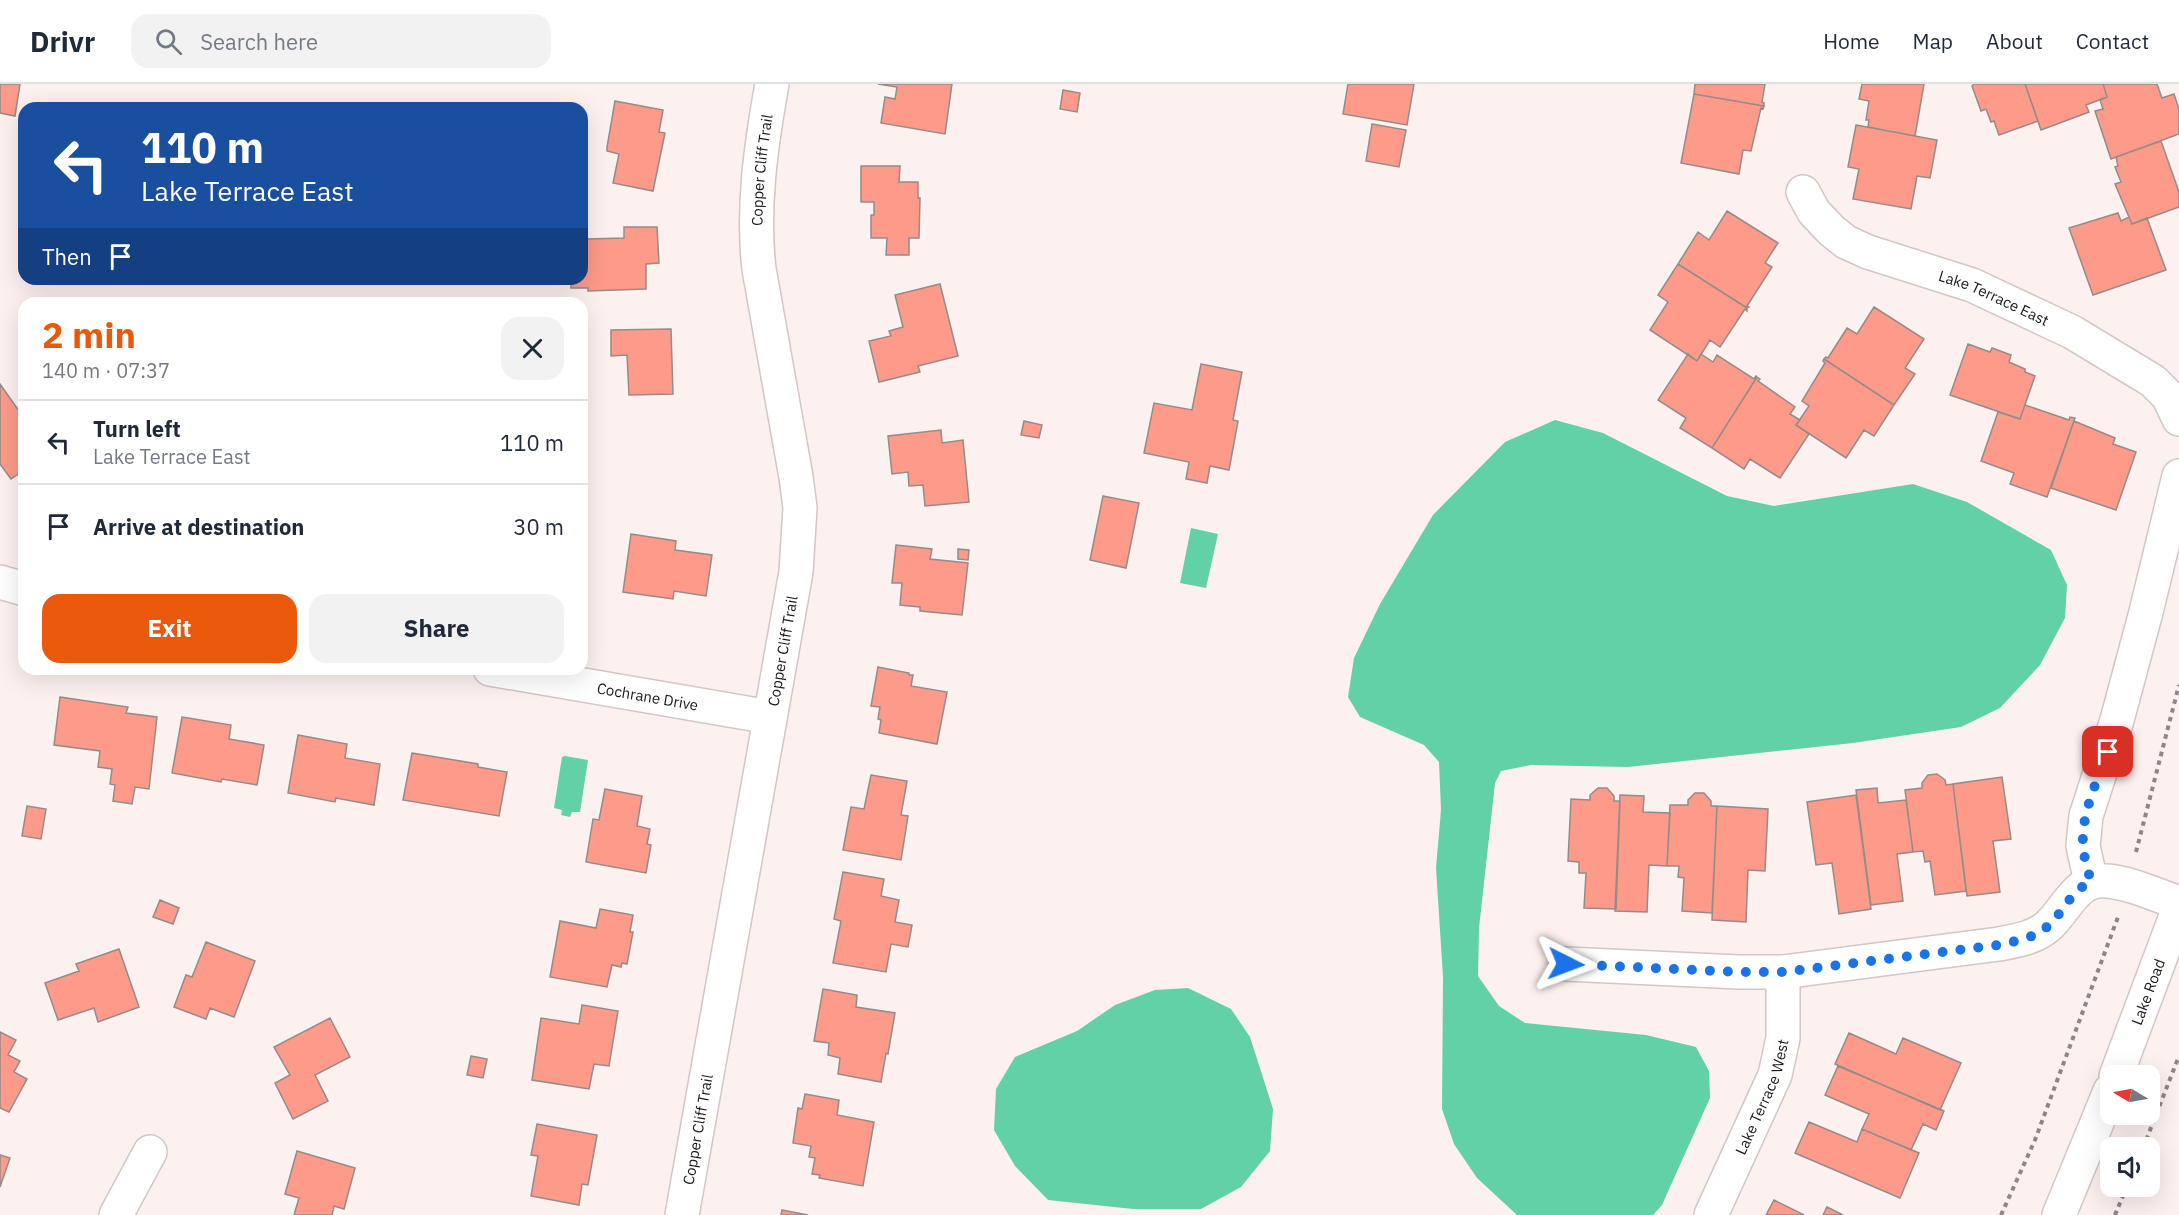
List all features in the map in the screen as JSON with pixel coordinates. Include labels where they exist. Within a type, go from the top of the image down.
[{"type":"street","name":"Copper Cliff Trail","points":[[682,1215],[795,582],[800,525],[796,477],[762,288],[756,242],[760,161],[772,84]]},
{"type":"street","name":"Lake Terrace East","points":[[1803,192],[1814,212],[1846,242],[1868,252],[1972,285],[2072,332],[2153,381],[2168,396],[2179,418]]},
{"type":"street","points":[[2091,882],[2083,846],[2086,816],[2123,699],[2179,476]]},
{"type":"street","points":[[0,582],[18,587]]},
{"type":"street","name":"Cochrane Drive","points":[[525,675],[770,717]]},
{"type":"street","points":[[1566,964],[1783,972],[1999,945],[2021,940],[2046,928],[2080,888],[2091,882],[2107,881],[2179,903]]},
{"type":"street","name":"Lake Road","points":[[2120,1065],[2179,908]]},
{"type":"street","name":"Lake Terrace West","points":[[1711,1215],[1774,1075],[1783,1038],[1783,972]]},
{"type":"street","points":[[2059,1215],[2100,1115]]},
{"type":"street","points":[[116,1215],[150,1152]]},
{"type":"path","points":[[2134,858],[2179,685]]},
{"type":"path","points":[[2001,1215],[2035,1140],[2119,916]]},
{"type":"path","points":[[2147,1137],[2179,1056]]},
{"type":"path","points":[[2115,1215],[2122,1197]]},
{"type":"shaded area","points":[[1555,420],[1603,433],[1727,496],[1774,506],[1913,484],[1967,502],[2051,550],[2067,585],[2065,618],[2040,665],[2000,708],[1961,727],[1853,743],[1628,767],[1531,765],[1501,771],[1495,783],[1479,928],[1478,976],[1499,1006],[1525,1023],[1646,1035],[1696,1047],[1709,1071],[1710,1098],[1662,1205],[1653,1215],[1517,1215],[1477,1178],[1454,1144],[1442,1109],[1443,977],[1436,868],[1441,810],[1439,762],[1424,745],[1360,717],[1348,697],[1354,658],[1380,604],[1433,515],[1505,442]]},
{"type":"shaded area","points":[[1191,528],[1218,534],[1206,588],[1180,583]]},
{"type":"shaded area","points":[[562,757],[588,760],[580,812],[572,812],[570,817],[561,815],[562,810],[554,808]]},
{"type":"shaded area","points":[[1188,988],[1231,1009],[1250,1037],[1273,1109],[1270,1151],[1241,1187],[1201,1209],[1133,1209],[1048,1200],[1015,1166],[994,1130],[996,1089],[1015,1057],[1077,1031],[1115,1005],[1155,990]]},
{"type":"building","points":[[0,84],[20,84],[15,116],[0,113]]},
{"type":"building","points":[[878,84],[952,84],[945,134],[881,123],[885,97],[895,99],[897,87]]},
{"type":"building","points":[[1348,84],[1414,84],[1407,125],[1343,114]]},
{"type":"building","points":[[1695,84],[1765,84],[1762,102],[1764,106],[1694,94]]},
{"type":"building","points":[[1862,84],[1924,84],[1915,136],[1868,127],[1869,120],[1866,120],[1869,101],[1859,99]]},
{"type":"building","points":[[1974,84],[2025,84],[2038,121],[1999,135],[1986,109],[1981,111],[1972,86]]},
{"type":"building","points":[[2025,84],[2103,84],[2107,97],[2086,105],[2089,112],[2041,130]]},
{"type":"building","points":[[2103,84],[2157,84],[2162,98],[2174,94],[2179,109],[2179,134],[2111,159],[2095,111],[2103,109],[2100,100],[2107,97]]},
{"type":"building","points":[[1063,90],[1080,93],[1077,112],[1060,109]]},
{"type":"building","points":[[1694,94],[1764,106],[1763,109],[1761,108],[1751,151],[1743,150],[1739,174],[1681,163]]},
{"type":"building","points":[[615,101],[663,110],[659,132],[665,133],[653,191],[613,183],[619,154],[607,151],[607,147]]},
{"type":"building","points":[[1372,124],[1406,130],[1399,167],[1366,161]]},
{"type":"building","points":[[1856,125],[1937,140],[1930,178],[1917,176],[1911,209],[1853,199],[1859,169],[1848,167]]},
{"type":"building","points":[[2161,141],[2179,192],[2179,207],[2132,224],[2115,184],[2121,182],[2115,167],[2118,166],[2116,157]]},
{"type":"building","points":[[861,166],[900,166],[899,182],[918,182],[919,238],[909,238],[909,255],[886,255],[887,238],[871,238],[871,215],[874,215],[874,202],[861,202]]},
{"type":"building","points":[[1727,211],[1778,243],[1765,263],[1772,267],[1747,308],[1678,264],[1698,232],[1709,240]]},
{"type":"building","points":[[2118,213],[2121,221],[2129,217],[2132,224],[2147,218],[2166,270],[2093,295],[2069,228]]},
{"type":"building","points":[[624,227],[657,227],[659,263],[646,264],[646,289],[588,291],[588,288],[571,288],[571,285],[588,285],[588,239],[624,238]]},
{"type":"building","points":[[1678,264],[1747,308],[1720,347],[1710,340],[1697,361],[1650,330],[1668,302],[1658,295]]},
{"type":"building","points":[[940,284],[958,356],[918,366],[920,372],[879,382],[869,341],[891,336],[889,331],[903,327],[895,295]]},
{"type":"building","points":[[1874,307],[1924,339],[1905,368],[1915,374],[1894,405],[1824,359],[1828,358],[1847,328],[1857,334]]},
{"type":"building","points":[[671,329],[673,394],[629,395],[627,355],[611,356],[611,330]]},
{"type":"building","points":[[1968,344],[1990,352],[1992,348],[2011,355],[2009,362],[2035,376],[2020,419],[1950,395]]},
{"type":"building","points":[[1688,354],[1697,361],[1701,354],[1713,362],[1717,355],[1754,379],[1757,377],[1712,448],[1680,428],[1686,418],[1658,400]]},
{"type":"building","points":[[1824,359],[1894,405],[1874,436],[1864,430],[1846,458],[1796,425],[1809,406],[1802,401],[1825,363]]},
{"type":"building","points":[[1201,364],[1242,372],[1233,420],[1238,421],[1229,470],[1210,466],[1207,483],[1186,479],[1189,462],[1144,453],[1154,403],[1192,410]]},
{"type":"building","points":[[1757,377],[1760,379],[1758,381],[1795,407],[1790,414],[1800,420],[1796,425],[1809,434],[1780,478],[1750,459],[1744,469],[1712,448]]},
{"type":"building","points":[[0,384],[18,410],[18,474],[11,479],[0,464]]},
{"type":"building","points":[[2025,405],[2069,420],[2070,417],[2075,418],[2047,497],[2010,484],[2014,473],[1981,461],[1998,412],[2020,419]]},
{"type":"building","points":[[1024,421],[1042,425],[1039,438],[1021,435]]},
{"type":"building","points":[[2074,421],[2115,438],[2113,444],[2136,452],[2116,510],[2051,488]]},
{"type":"building","points":[[941,430],[942,443],[963,440],[969,502],[925,506],[923,485],[909,486],[908,472],[892,474],[888,436]]},
{"type":"building","points":[[1103,496],[1139,503],[1126,568],[1090,560]]},
{"type":"building","points":[[631,534],[676,541],[675,550],[712,555],[706,596],[674,591],[673,599],[623,592]]},
{"type":"building","points":[[896,545],[932,549],[930,559],[968,563],[962,615],[920,611],[920,607],[900,605],[902,583],[892,583]]},
{"type":"building","points":[[958,549],[969,550],[968,560],[958,559]]},
{"type":"building","points":[[878,667],[913,675],[911,686],[947,692],[937,744],[879,733],[880,707],[871,706]]},
{"type":"building","points":[[60,697],[128,707],[126,713],[157,717],[149,789],[135,787],[132,804],[113,801],[115,785],[110,784],[112,769],[98,767],[100,751],[54,745]]},
{"type":"building","points":[[182,717],[231,725],[229,739],[264,745],[257,785],[222,779],[221,782],[172,773]]},
{"type":"building","points":[[298,735],[347,744],[345,758],[380,764],[374,805],[336,798],[335,802],[288,793]]},
{"type":"building","points":[[412,753],[478,764],[478,767],[507,772],[499,816],[403,800]]},
{"type":"building","points":[[1937,774],[1945,780],[1946,785],[1953,784],[1966,891],[1935,895],[1930,861],[1925,862],[1923,851],[1913,852],[1905,790],[1922,788],[1922,783],[1928,775]]},
{"type":"building","points":[[871,775],[907,781],[901,815],[908,816],[901,860],[843,850],[851,807],[864,809]]},
{"type":"building","points":[[2002,777],[2011,839],[1993,841],[2000,892],[1967,896],[1953,784]]},
{"type":"building","points":[[1598,788],[1607,788],[1614,796],[1614,801],[1620,801],[1616,909],[1584,908],[1586,873],[1579,873],[1579,862],[1568,861],[1571,799],[1590,800],[1590,795]]},
{"type":"building","points":[[1877,788],[1878,803],[1906,800],[1913,852],[1897,854],[1903,901],[1871,905],[1856,790]]},
{"type":"building","points":[[605,789],[642,796],[637,826],[650,829],[647,844],[651,845],[646,873],[586,862],[593,819],[599,820]]},
{"type":"building","points":[[1695,793],[1704,793],[1711,801],[1711,806],[1717,806],[1712,913],[1682,911],[1684,878],[1678,877],[1679,866],[1667,866],[1670,805],[1688,805],[1688,800]]},
{"type":"building","points":[[1620,795],[1644,796],[1643,812],[1670,813],[1667,866],[1649,865],[1647,912],[1615,911]]},
{"type":"building","points":[[1856,795],[1871,909],[1839,914],[1832,863],[1816,865],[1807,802]]},
{"type":"building","points":[[27,806],[46,809],[41,839],[22,836]]},
{"type":"building","points":[[1717,806],[1768,809],[1765,871],[1748,870],[1746,922],[1712,920]]},
{"type":"building","points":[[843,872],[884,879],[881,896],[899,900],[895,922],[912,925],[908,947],[891,944],[886,972],[833,963],[841,921],[834,919]]},
{"type":"building","points":[[160,900],[179,908],[173,924],[153,917]]},
{"type":"building","points":[[600,909],[633,915],[630,932],[633,932],[627,964],[622,963],[621,967],[612,965],[607,987],[550,977],[560,921],[596,928]]},
{"type":"building","points":[[206,942],[255,961],[234,1017],[210,1008],[206,1019],[174,1007],[186,975],[192,977]]},
{"type":"building","points":[[119,949],[139,1007],[98,1022],[94,1008],[58,1020],[45,983],[79,971],[76,964]]},
{"type":"building","points":[[823,989],[857,995],[856,1007],[895,1013],[881,1082],[838,1074],[840,1058],[828,1055],[829,1043],[814,1041]]},
{"type":"building","points":[[582,1005],[618,1011],[609,1066],[594,1064],[589,1089],[532,1080],[541,1018],[579,1024]]},
{"type":"building","points":[[330,1018],[350,1057],[315,1075],[328,1101],[293,1119],[275,1083],[290,1075],[274,1047]]},
{"type":"building","points":[[0,1032],[16,1040],[8,1055],[20,1061],[14,1072],[27,1079],[9,1112],[0,1108]]},
{"type":"building","points":[[1849,1033],[1896,1054],[1903,1038],[1961,1063],[1940,1110],[1835,1064]]},
{"type":"building","points":[[471,1056],[487,1059],[483,1078],[467,1075]]},
{"type":"building","points":[[1838,1066],[1944,1111],[1936,1130],[1923,1124],[1911,1150],[1862,1129],[1869,1114],[1825,1095]]},
{"type":"building","points":[[805,1094],[839,1100],[837,1115],[874,1122],[863,1186],[819,1178],[820,1175],[812,1174],[815,1158],[809,1157],[811,1146],[793,1143],[798,1108],[802,1109]]},
{"type":"building","points":[[1809,1122],[1857,1142],[1862,1129],[1919,1153],[1900,1198],[1795,1153]]},
{"type":"building","points":[[537,1124],[597,1135],[588,1185],[582,1184],[579,1205],[531,1196],[538,1156],[531,1155]]},
{"type":"building","points":[[297,1151],[355,1168],[344,1209],[334,1206],[332,1215],[294,1215],[299,1198],[285,1194]]},
{"type":"building","points":[[0,1155],[10,1158],[0,1187]]},
{"type":"building","points":[[1774,1200],[1804,1215],[1766,1215]]},
{"type":"building","points":[[1827,1207],[1843,1215],[1823,1215]]},
{"type":"building","points":[[782,1210],[808,1215],[781,1215]]},
{"type":"route","points":[[1566,964],[1783,972],[1999,945],[2039,933],[2046,928],[2080,888],[2091,882],[2084,856],[2084,826],[2097,779],[2108,752]]}]
